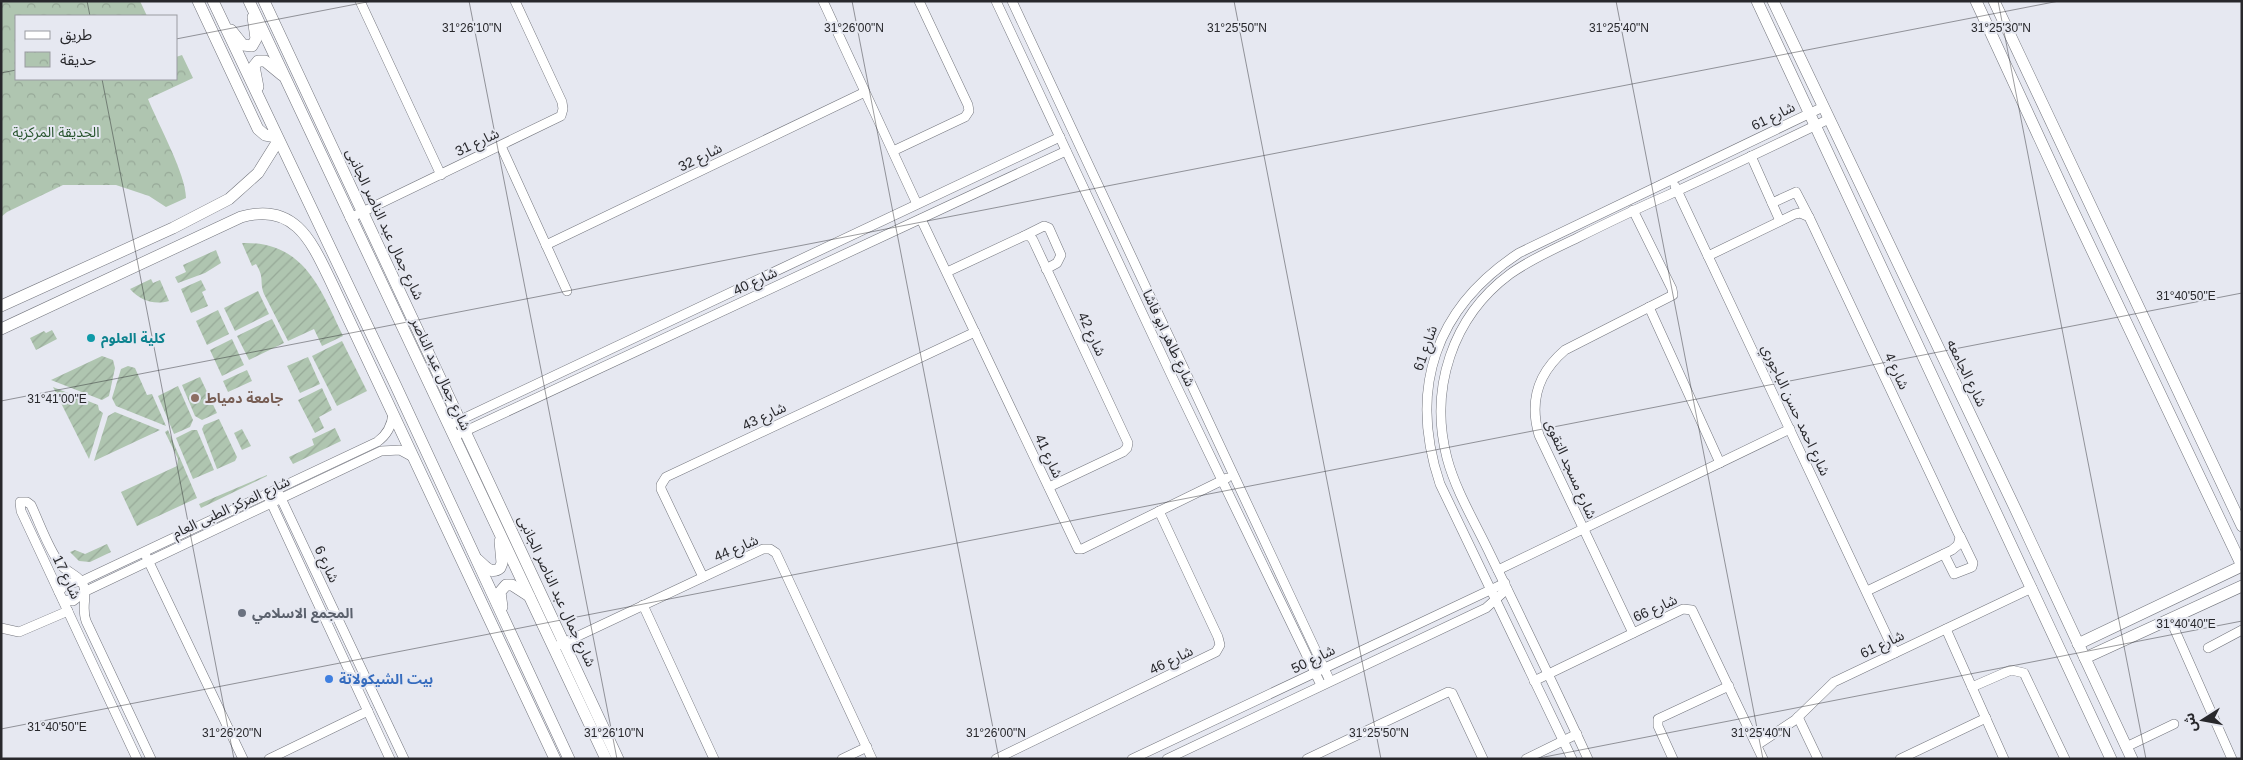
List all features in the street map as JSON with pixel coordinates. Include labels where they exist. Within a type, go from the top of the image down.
[{"type":"main road","points":[[198,1],[258,129],[265,135],[277,139]]},
{"type":"main road","points":[[213,1],[395,384],[569,759]]},
{"type":"main road","name":"شارع جمال عبد الناصر الجانبى","points":[[264,1],[464,426],[559,645],[618,759]]},
{"type":"main road","points":[[1757,1],[2112,759]]},
{"type":"main road","name":"شارع الجامعه","points":[[1773,1],[2014,506],[2132,759]]},
{"type":"main road","points":[[2078,644],[2242,566],[1978,6],[1995,2],[2154,335],[2242,526]]},
{"type":"main road","points":[[220,17],[243,45],[250,46],[255,43],[256,39],[250,4]]},
{"type":"main road","name":"شارع جمال عبد الناصر","points":[[250,4],[530,597],[559,645],[606,759]]},
{"type":"main road","points":[[261,104],[254,68],[256,62],[265,61],[285,78]]},
{"type":"main road","points":[[1,306],[173,228],[237,194],[258,174],[277,139]]},
{"type":"main road","points":[[1,329],[249,215],[274,215],[296,225],[312,243],[555,759]]},
{"type":"main road","points":[[173,228],[181,245]]},
{"type":"main road","points":[[2136,344],[2154,335]]},
{"type":"main road","points":[[382,390],[395,384]]},
{"type":"main road","points":[[1998,514],[2014,506]]},
{"type":"main road","points":[[472,552],[490,570],[495,571],[500,568],[502,563],[500,534]]},
{"type":"main road","points":[[458,554],[472,552]]},
{"type":"main road","points":[[506,624],[500,594],[502,588],[512,585],[530,597]]},
{"type":"main road","points":[[2085,658],[2242,586]]},
{"type":"main road","points":[[2085,703],[2101,695]]},
{"type":"street","points":[[360,1],[441,175]]},
{"type":"street","name":"شارع 31","points":[[350,218],[555,120],[562,113],[562,102],[515,1]]},
{"type":"street","points":[[823,1],[917,204]]},
{"type":"street","points":[[893,152],[965,118],[969,111],[968,105],[919,1]]},
{"type":"street","name":"شارع طاهر ابو فاشا","points":[[996,1],[1222,480],[1316,673],[1326,683]]},
{"type":"street","name":"شارع طاهر ابو فاشا","points":[[1012,1],[1324,668],[1326,683]]},
{"type":"street","name":"شارع 32","points":[[546,245],[865,92]]},
{"type":"street","name":"شارع 61","points":[[1572,759],[1495,601],[1440,484],[1434,467],[1428,432],[1427,396],[1429,378],[1440,339],[1459,308],[1472,292],[1502,264],[1536,244],[1823,106]]},
{"type":"street","name":"شارع 61","points":[[1588,759],[1549,673],[1453,475],[1448,460],[1442,428],[1444,380],[1452,348],[1476,308],[1510,274],[1542,255],[1633,210],[1829,119]]},
{"type":"street","name":"شارع 40","points":[[455,436],[464,426],[917,204],[1060,137]]},
{"type":"street","points":[[501,146],[567,291]]},
{"type":"street","name":"شارع 40","points":[[450,426],[464,426],[921,219],[1066,151]]},
{"type":"street","points":[[1751,156],[1780,221]]},
{"type":"street","name":"شارع احمد حسن الباجوري","points":[[1672,179],[1867,591],[1894,653]]},
{"type":"street","name":"شارع 4","points":[[1772,203],[1796,192],[1973,562],[1972,567],[1954,574],[1944,554]]},
{"type":"street","name":"شارع مسجد التقوى","points":[[1633,210],[1672,292],[1671,297],[1565,350],[1546,369],[1535,395],[1534,408],[1539,435],[1633,633]]},
{"type":"street","points":[[1708,256],[1795,214],[1800,213],[1809,218]]},
{"type":"street","name":"شارع 41","points":[[921,219],[1080,549],[1234,474]]},
{"type":"street","points":[[947,272],[1044,226],[1049,228],[1061,255],[1057,263],[1046,269]]},
{"type":"street","name":"شارع 42","points":[[1024,236],[1032,238],[1128,445],[1124,452],[1049,487]]},
{"type":"street","points":[[1536,244],[1542,255]]},
{"type":"street","points":[[1649,308],[1720,463]]},
{"type":"street","name":"شارع 43","points":[[703,577],[661,489],[661,485],[666,477],[975,332]]},
{"type":"street","name":"شارع المركز الطبى العام","points":[[393,413],[390,428],[376,442],[82,581],[65,584],[60,596],[74,601],[86,591],[381,451],[400,450],[413,457]]},
{"type":"street","points":[[1498,570],[1790,429]]},
{"type":"street","name":"شارع 6","points":[[276,489],[404,759]]},
{"type":"street","name":"شارع 6","points":[[266,494],[390,759]]},
{"type":"street","name":"شارع 17","points":[[82,581],[60,564],[31,505],[27,502],[20,502],[21,512],[134,758]]},
{"type":"street","name":"شارع 46","points":[[996,759],[1216,652],[1220,645],[1218,637],[1159,511]]},
{"type":"street","points":[[1867,591],[1944,554],[1958,545],[1959,533]]},
{"type":"street","name":"شارع 44","points":[[559,645],[763,549],[770,549],[776,554],[872,759]]},
{"type":"street","points":[[144,552],[243,759]]},
{"type":"street","points":[[82,581],[86,591]]},
{"type":"street","name":"شارع 50","points":[[1132,759],[1490,590],[1506,586]]},
{"type":"street","name":"شارع 50","points":[[1167,759],[1486,608],[1495,601],[1506,586]]},
{"type":"street","name":"شارع 61","points":[[1757,745],[1798,717],[1834,682],[2032,588]]},
{"type":"street","name":"شارع 17","points":[[86,591],[83,606],[86,621],[149,755]]},
{"type":"street","points":[[643,605],[714,759]]},
{"type":"street","name":"شارع 66","points":[[1534,680],[1683,608],[1690,609],[1763,759]]},
{"type":"street","points":[[1,628],[19,632],[68,611]]},
{"type":"street","points":[[2170,619],[2232,759]]},
{"type":"street","points":[[1946,629],[2004,759]]},
{"type":"street","points":[[2208,648],[2242,630]]},
{"type":"street","points":[[351,674],[361,669]]},
{"type":"street","points":[[1972,688],[2011,670],[2024,673],[2065,759]]},
{"type":"street","points":[[1673,759],[1657,724],[1658,719],[1729,686]]},
{"type":"street","points":[[1307,759],[1448,692],[1452,694],[1483,759]]},
{"type":"street","points":[[269,759],[286,755],[368,711]]},
{"type":"street","points":[[1798,717],[1818,759]]},
{"type":"street","points":[[1902,758],[1986,718]]},
{"type":"street","points":[[2126,747],[2174,724]]},
{"type":"street","points":[[1526,759],[1577,734]]},
{"type":"street","points":[[842,759],[867,747]]},
{"type":"street","points":[[134,758],[149,755]]},
{"type":"green space","name":"الحديقة المركزية","points":[[1,1],[140,1],[147,15],[15,15],[15,80],[178,80],[178,56],[182,55],[193,78],[148,99],[177,163],[185,188],[186,198],[166,207],[149,196],[116,185],[63,185],[7,212],[1,217]]},
{"type":"green space","points":[[242,243],[263,244],[281,250],[295,259],[317,285],[343,336],[322,346],[314,329],[288,341],[264,294],[259,269],[256,264],[252,266]]},
{"type":"green space","points":[[216,250],[221,263],[205,273],[178,283],[175,277],[186,272],[183,265]]},
{"type":"green space","points":[[151,279],[153,283],[160,280],[169,301],[158,303],[148,301],[130,289]]},
{"type":"green space","points":[[201,280],[206,290],[202,292],[208,306],[191,313],[181,289]]},
{"type":"green space","points":[[258,291],[269,314],[235,331],[224,308]]},
{"type":"green space","points":[[218,310],[229,334],[207,345],[196,321]]},
{"type":"green space","points":[[272,319],[284,343],[249,360],[237,336]]},
{"type":"green space","points":[[52,330],[57,339],[36,350],[30,338],[44,331],[46,333]]},
{"type":"green space","points":[[232,339],[244,365],[222,376],[210,350]]},
{"type":"green space","points":[[342,341],[367,391],[337,406],[312,356]]},
{"type":"green space","points":[[102,356],[113,360],[115,368],[109,396],[102,400],[51,380]]},
{"type":"green space","points":[[308,357],[320,384],[300,393],[287,366]]},
{"type":"green space","points":[[128,366],[135,368],[147,395],[152,394],[166,426],[116,406],[112,398],[121,369]]},
{"type":"green space","points":[[247,370],[252,381],[228,392],[223,381]]},
{"type":"green space","points":[[200,377],[217,413],[202,420],[195,416],[182,385]]},
{"type":"green space","points":[[178,386],[193,420],[190,427],[174,434],[158,396]]},
{"type":"green space","points":[[53,387],[98,405],[99,410],[103,413],[89,459]]},
{"type":"green space","points":[[322,388],[332,410],[319,417],[324,428],[315,433],[298,400]]},
{"type":"green space","points":[[115,412],[160,430],[94,461],[108,416]]},
{"type":"green space","points":[[219,419],[237,457],[235,461],[217,469],[202,429],[204,425]]},
{"type":"green space","points":[[335,428],[341,441],[293,464],[289,457],[314,445],[312,439]]},
{"type":"green space","points":[[242,429],[251,446],[242,450],[234,433]]},
{"type":"green space","points":[[168,430],[197,498],[137,526],[121,492],[177,466],[178,459],[165,432]]},
{"type":"green space","points":[[192,430],[197,430],[214,470],[193,479],[176,438]]},
{"type":"green space","points":[[267,475],[201,508],[199,504]]},
{"type":"green space","points":[[107,544],[111,552],[90,562],[79,561],[70,552],[75,550],[85,554]]},
{"type":"place","name":"كلية العلوم","points":[[91,338]]},
{"type":"place","name":"جامعة دمياط","points":[[195,398]]},
{"type":"place","name":"المجمع الاسلامي","points":[[242,613]]},
{"type":"place","name":"بيت الشيكولاتة","points":[[329,679]]}]
